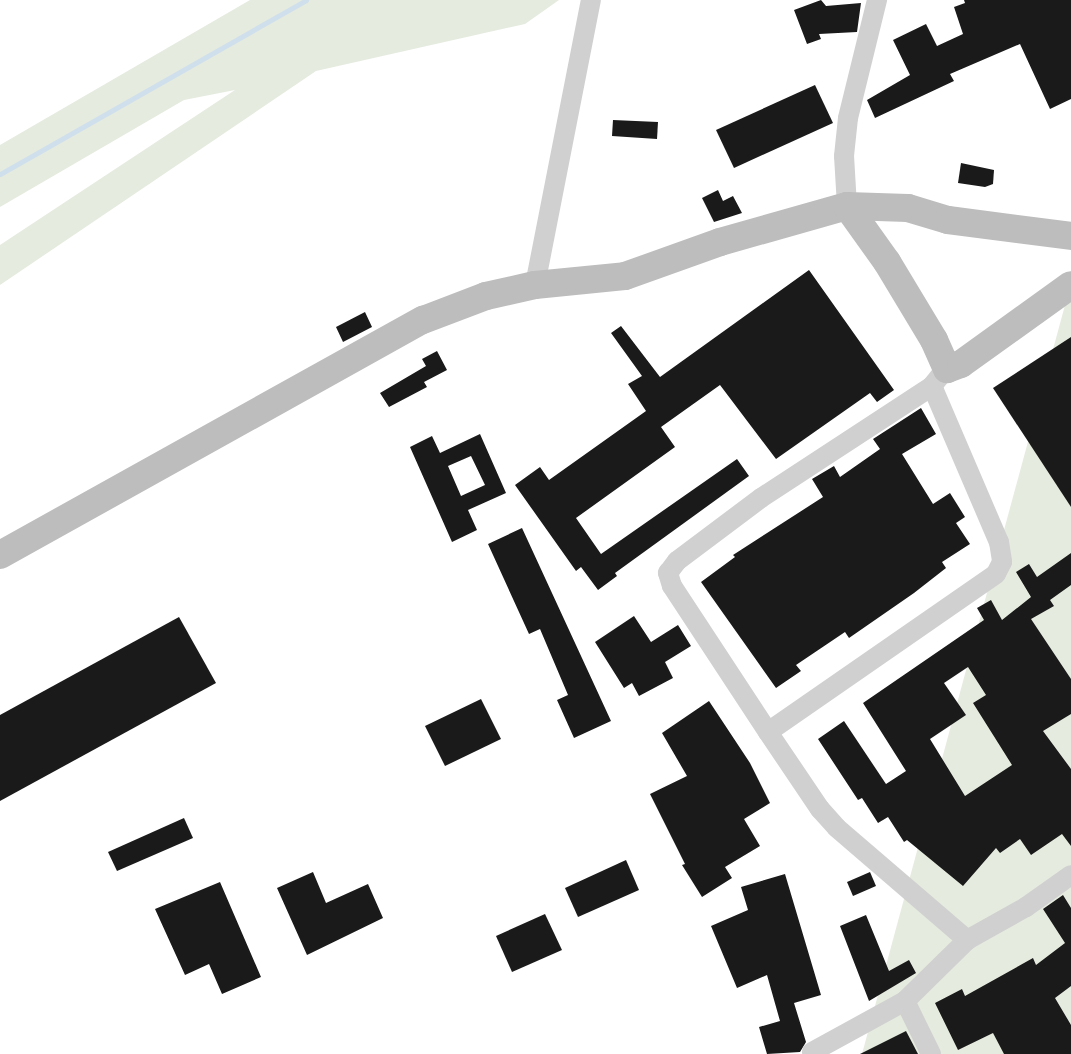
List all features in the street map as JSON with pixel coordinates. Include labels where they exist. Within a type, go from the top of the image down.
[{"type":"street","points":[[536,285],[591,0]]},
{"type":"street","points":[[768,732],[996,574],[1002,562],[999,542],[939,378],[934,340],[887,262],[847,206],[844,156],[848,118],[877,0]]},
{"type":"street","points":[[0,555],[424,320],[486,296],[536,285],[625,276],[720,242],[847,206],[908,208],[948,220],[1071,236]]},
{"type":"street","points":[[967,940],[837,828],[820,809],[672,586],[668,573],[677,561],[761,498],[961,364],[1071,285]]},
{"type":"street","points":[[812,1052],[905,1001],[967,940],[1026,907],[1071,875]]},
{"type":"street","points":[[905,1001],[931,1054]]},
{"type":"shaded area","points":[[250,0],[559,0],[525,24],[316,71],[0,285],[0,245],[235,90],[184,100],[0,207],[0,145]]},
{"type":"shaded area","points":[[1071,283],[1071,1054],[862,1054]]},
{"type":"building","points":[[821,0],[826,6],[861,3],[857,32],[819,34],[821,39],[807,44],[794,10]]},
{"type":"building","points":[[964,0],[1071,0],[1071,99],[1050,109],[1020,44],[950,74],[954,81],[875,118],[867,100],[910,75],[893,40],[926,24],[937,46],[963,34],[954,7],[965,3]]},
{"type":"building","points":[[815,85],[833,123],[734,168],[716,130]]},
{"type":"building","points":[[613,120],[658,122],[657,139],[612,136]]},
{"type":"building","points":[[961,163],[994,170],[993,184],[985,187],[958,183]]},
{"type":"building","points":[[718,190],[723,201],[733,196],[742,213],[714,222],[702,198]]},
{"type":"building","points":[[809,270],[894,390],[877,402],[870,393],[776,459],[720,385],[661,427],[675,447],[576,518],[601,554],[737,459],[749,476],[615,573],[617,576],[598,590],[581,567],[576,571],[515,485],[540,467],[549,480],[646,411],[628,384],[642,376],[611,333],[621,326],[660,377]]},
{"type":"building","points":[[365,312],[372,327],[343,342],[336,327]]},
{"type":"building","points":[[1071,337],[1071,507],[993,388]]},
{"type":"building","points":[[437,351],[447,370],[424,382],[427,387],[389,407],[380,393],[426,366],[422,359]]},
{"type":"building","points":[[921,408],[936,434],[902,454],[933,504],[950,493],[965,517],[956,523],[970,544],[942,562],[946,568],[914,593],[849,638],[845,632],[796,665],[801,671],[776,688],[701,582],[735,557],[733,555],[823,497],[812,479],[834,466],[840,477],[880,449],[873,439]]},
{"type":"building","points":[[480,434],[506,493],[468,510],[477,530],[452,542],[410,447],[432,436],[440,453]],"holes":[[[471,456],[485,485],[461,496],[448,466]]]},
{"type":"building","points":[[522,528],[611,721],[574,738],[557,700],[568,695],[540,629],[529,634],[488,544]]},
{"type":"building","points":[[1071,553],[1071,585],[1050,600],[1054,606],[1031,619],[1071,679],[1071,714],[1043,731],[1071,769],[1071,846],[1062,834],[1031,855],[1020,839],[1000,853],[996,848],[963,886],[907,840],[904,842],[888,817],[878,823],[862,798],[858,800],[818,739],[844,721],[886,784],[906,771],[863,703],[984,620],[977,608],[991,600],[1002,620],[1031,597],[1016,572],[1029,564],[1037,577]],"holes":[[[968,667],[986,695],[973,703],[1012,765],[965,796],[930,739],[966,715],[944,683]]]},
{"type":"building","points":[[634,616],[651,642],[678,625],[691,646],[665,662],[673,678],[639,696],[632,683],[624,688],[595,642]]},
{"type":"building","points":[[179,617],[216,683],[0,801],[0,715]]},
{"type":"building","points":[[481,699],[501,739],[445,766],[425,726]]},
{"type":"building","points":[[709,701],[750,763],[770,803],[744,819],[760,846],[725,867],[732,878],[702,897],[682,865],[685,864],[650,794],[687,776],[662,733]]},
{"type":"building","points":[[184,818],[193,838],[117,871],[108,852]]},
{"type":"building","points":[[626,860],[639,890],[578,917],[565,888]]},
{"type":"building","points":[[313,872],[326,903],[368,884],[383,918],[307,955],[277,888]]},
{"type":"building","points":[[870,872],[876,886],[853,896],[847,882]]},
{"type":"building","points":[[785,874],[821,995],[794,1003],[806,1042],[800,1052],[767,1054],[759,1027],[780,1021],[767,975],[737,988],[711,926],[748,910],[741,887]]},
{"type":"building","points":[[220,882],[261,977],[222,994],[209,964],[185,975],[155,909]]},
{"type":"building","points":[[1063,895],[1071,908],[1071,986],[1055,998],[1071,1025],[1071,1054],[1004,1054],[993,1033],[958,1050],[935,1003],[962,989],[965,996],[1033,958],[1036,965],[1065,943],[1043,909]]},
{"type":"building","points":[[545,914],[562,950],[512,972],[496,936]]},
{"type":"building","points":[[866,915],[889,971],[909,960],[916,973],[869,1001],[840,926]]},
{"type":"building","points":[[906,1031],[918,1054],[860,1054]]},
{"type":"waterway","points":[[0,174],[306,0]]}]
